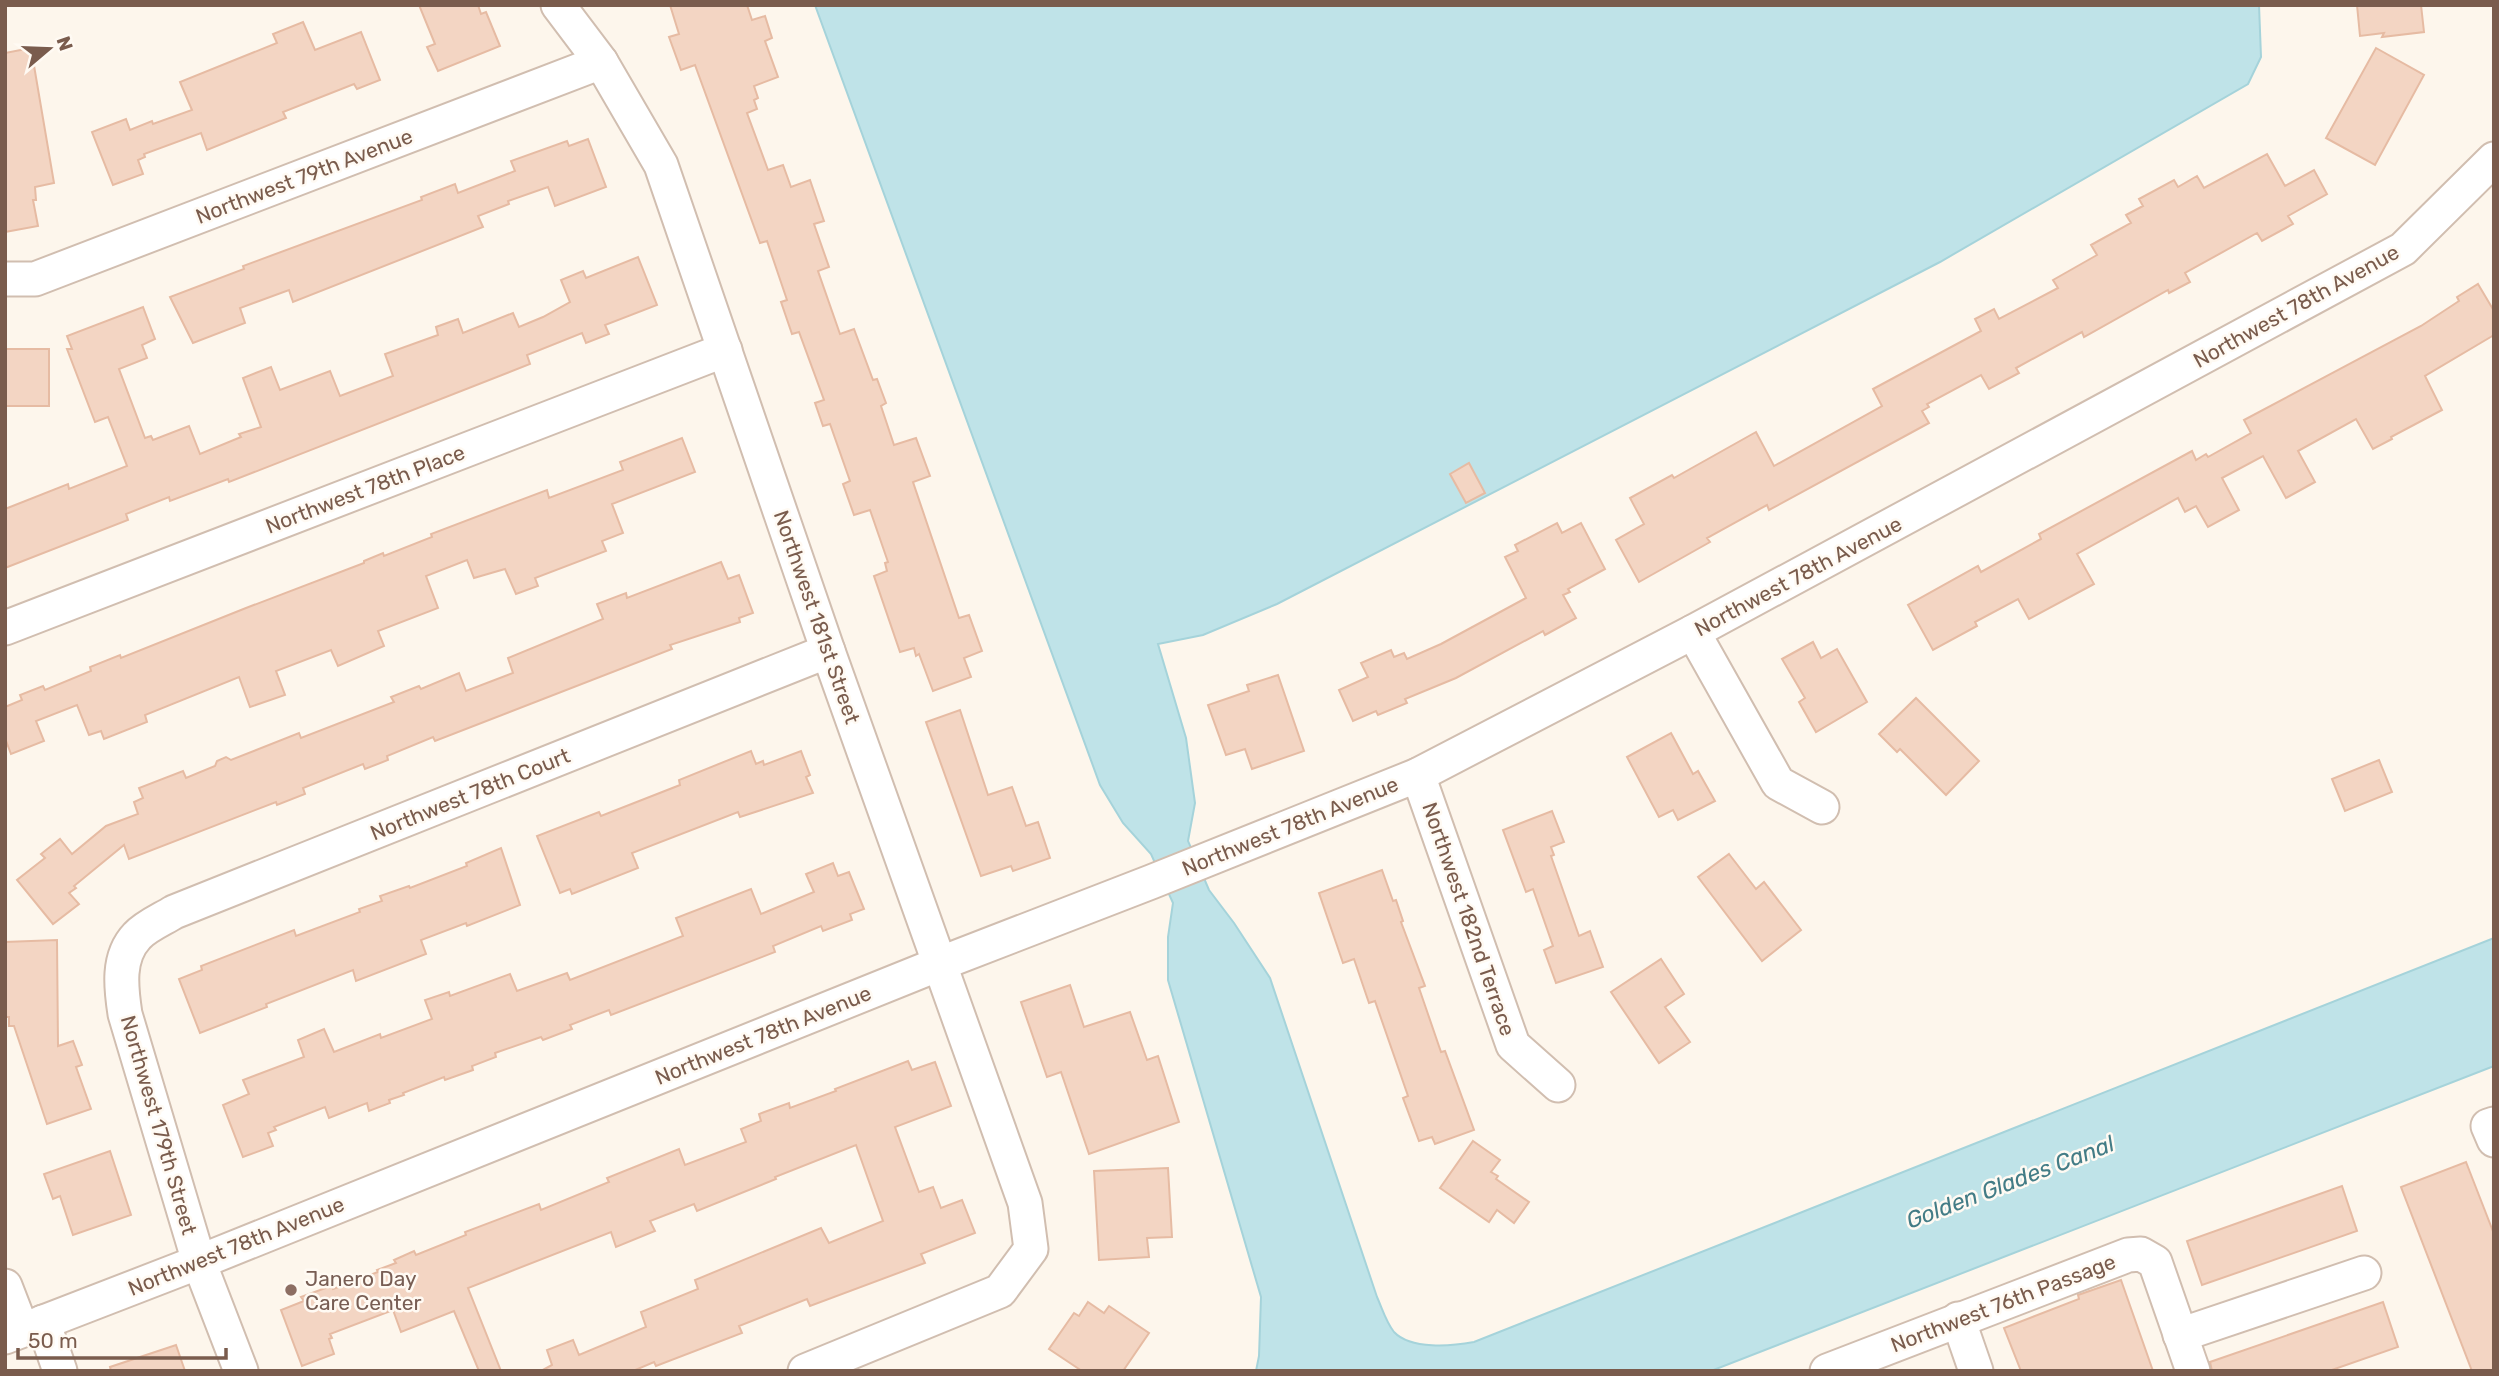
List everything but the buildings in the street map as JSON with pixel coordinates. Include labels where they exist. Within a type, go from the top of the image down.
[{"type":"street","name":"Northwest 181st Street","points":[[558,5],[601,62],[661,165],[828,652],[1025,1203],[1031,1249],[1000,1291],[805,1371]]},
{"type":"street","name":"Northwest 79th Avenue","points":[[5,279],[35,279],[601,62]]},
{"type":"street","name":"Northwest 78th Avenue","points":[[23,1330],[1418,775],[1693,632],[2403,249],[2494,159]]},
{"type":"street","name":"Northwest 78th Place","points":[[5,628],[725,350]]},
{"type":"street","points":[[1693,632],[1778,783],[1822,807]]},
{"type":"street","name":"Northwest 78th Court","points":[[126,956],[137,936],[174,912],[828,652]]},
{"type":"street","name":"Northwest 182nd Terrace","points":[[1418,775],[1513,1045],[1558,1085]]},
{"type":"street","name":"Northwest 179th Street","points":[[126,956],[120,983],[125,1014],[199,1262],[241,1371]]},
{"type":"street","points":[[2494,1124],[2488,1126],[2494,1140]]},
{"type":"street","name":"Northwest 76th Passage","points":[[1827,1371],[2128,1255],[2141,1254],[2155,1262],[2180,1335]]},
{"type":"street","points":[[2193,1371],[2180,1335],[2364,1273]]},
{"type":"street","points":[[5,1286],[23,1330],[60,1371]]},
{"type":"street","points":[[1958,1319],[1976,1371]]},
{"type":"water","name":"Golden Glades Canal","points":[[815,5],[2259,5],[2261,57],[2248,84],[1940,262],[1277,604],[1203,635],[1158,644],[1186,738],[1195,803],[1188,841],[1209,890],[1270,978],[1377,1297],[1391,1328],[1401,1338],[1432,1345],[1474,1342],[2494,938],[2494,1066],[1711,1371],[1256,1371],[1261,1297],[1168,980],[1168,937],[1173,903],[1151,854],[1123,823],[1100,785]]},
{"type":"place","name":"Janero Day Care Center","points":[[291,1290]]}]
